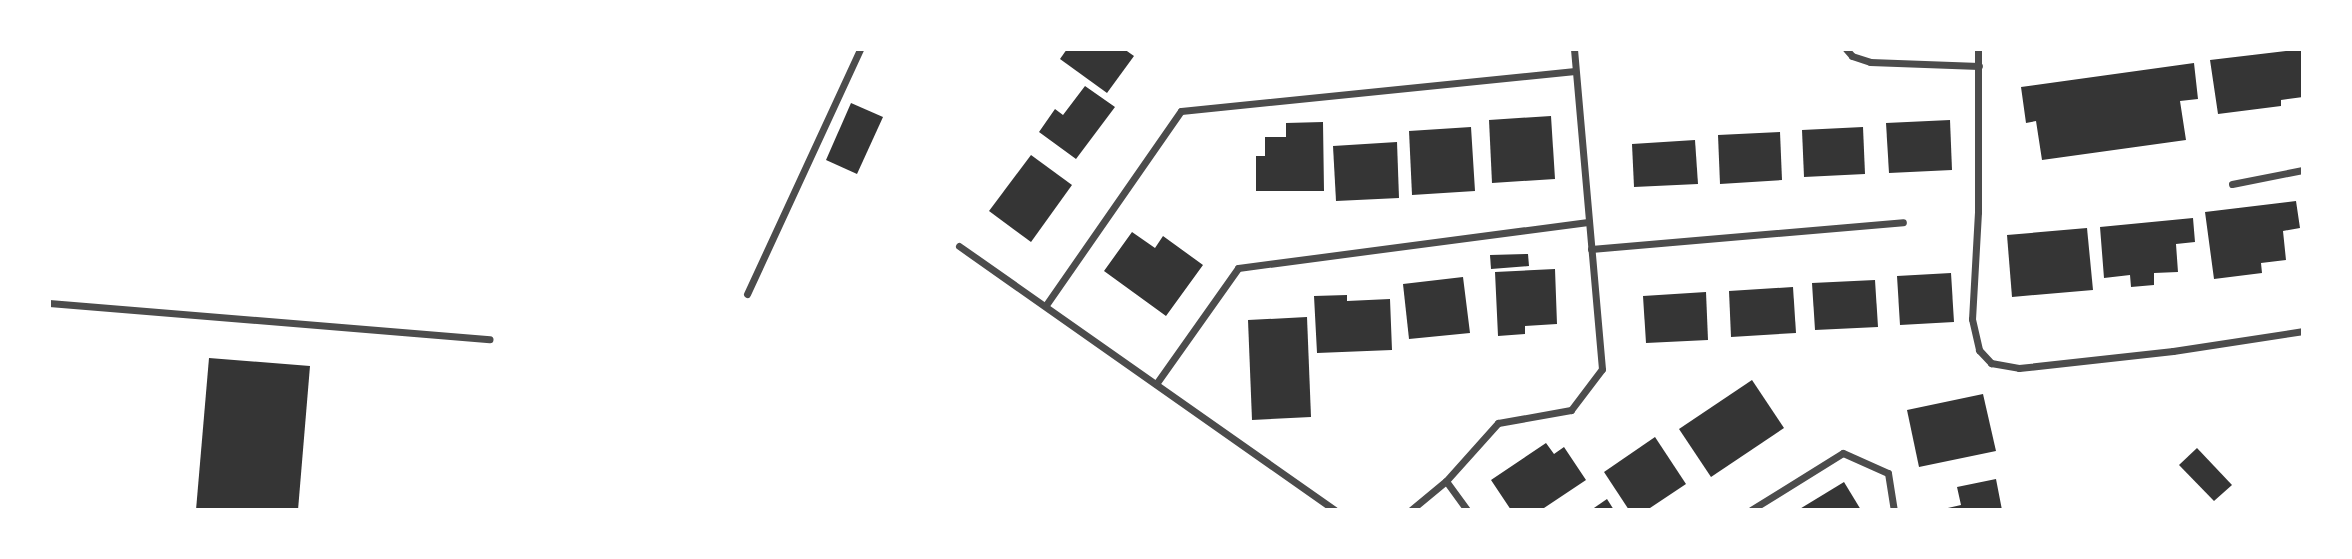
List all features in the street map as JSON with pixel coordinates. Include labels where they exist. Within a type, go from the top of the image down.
[{"type":"street","points":[[747,294],[860,49]]},
{"type":"street","points":[[1411,510],[1446,481],[1498,423],[1571,410],[1602,369],[1574,49]]},
{"type":"street","points":[[1846,49],[1852,56],[1870,62],[1979,66]]},
{"type":"street","points":[[1978,49],[1978,212],[1972,319],[1979,349],[1991,363],[2019,368],[2173,351],[2303,331]]},
{"type":"street","points":[[1046,305],[1181,111],[1575,71]]},
{"type":"street","points":[[2232,184],[2303,170]]},
{"type":"street","points":[[1156,384],[1238,268],[1588,222]]},
{"type":"street","points":[[1591,249],[1903,222]]},
{"type":"street","points":[[959,246],[1335,510]]},
{"type":"street","points":[[49,303],[490,339]]},
{"type":"street","points":[[1751,510],[1843,453],[1888,473],[1894,510]]},
{"type":"street","points":[[1446,481],[1467,510]]},
{"type":"building","points":[[1067,49],[1124,49],[1134,56],[1107,93],[1060,59]]},
{"type":"building","points":[[2303,49],[2303,97],[2281,100],[2281,106],[2218,114],[2210,60]]},
{"type":"building","points":[[2194,63],[2198,99],[2180,101],[2186,140],[2042,160],[2036,121],[2026,123],[2021,87]]},
{"type":"building","points":[[1085,86],[1115,107],[1076,159],[1039,132],[1055,109],[1063,115]]},
{"type":"building","points":[[851,103],[883,117],[857,174],[826,160]]},
{"type":"building","points":[[1551,116],[1555,179],[1492,183],[1489,120]]},
{"type":"building","points":[[1950,120],[1952,170],[1889,173],[1886,123]]},
{"type":"building","points":[[1323,122],[1324,191],[1256,191],[1256,156],[1265,156],[1265,137],[1286,137],[1286,123]]},
{"type":"building","points":[[1471,127],[1475,191],[1412,195],[1409,131]]},
{"type":"building","points":[[1863,127],[1865,174],[1804,177],[1802,130]]},
{"type":"building","points":[[1780,132],[1782,180],[1720,184],[1718,135]]},
{"type":"building","points":[[1695,140],[1698,184],[1634,187],[1632,144]]},
{"type":"building","points":[[1397,142],[1399,198],[1336,201],[1333,146]]},
{"type":"building","points":[[1031,155],[1072,185],[1031,242],[989,211]]},
{"type":"building","points":[[2296,201],[2300,228],[2283,231],[2286,260],[2261,263],[2262,273],[2214,279],[2205,212]]},
{"type":"building","points":[[2193,218],[2195,242],[2176,244],[2178,272],[2154,273],[2154,285],[2131,287],[2130,275],[2104,278],[2100,227]]},
{"type":"building","points":[[2087,228],[2093,290],[2012,297],[2007,235]]},
{"type":"building","points":[[1132,232],[1155,248],[1163,236],[1203,265],[1166,316],[1104,271]]},
{"type":"building","points":[[1528,254],[1529,266],[1491,269],[1490,255]]},
{"type":"building","points":[[1555,269],[1557,324],[1525,326],[1525,334],[1498,336],[1495,272]]},
{"type":"building","points":[[1951,273],[1954,322],[1900,325],[1897,276]]},
{"type":"building","points":[[1463,277],[1470,333],[1409,339],[1403,284]]},
{"type":"building","points":[[1875,280],[1878,327],[1815,330],[1812,283]]},
{"type":"building","points":[[1793,287],[1796,333],[1731,337],[1729,291]]},
{"type":"building","points":[[1706,292],[1708,340],[1646,343],[1643,296]]},
{"type":"building","points":[[1347,295],[1347,301],[1390,299],[1392,350],[1317,353],[1314,296]]},
{"type":"building","points":[[1307,317],[1311,417],[1252,420],[1248,320]]},
{"type":"building","points":[[209,358],[310,366],[298,510],[196,510]]},
{"type":"building","points":[[1752,380],[1784,428],[1711,477],[1679,429]]},
{"type":"building","points":[[1983,394],[1996,451],[1919,467],[1907,410]]},
{"type":"building","points":[[1655,437],[1686,484],[1647,510],[1629,510],[1604,472]]},
{"type":"building","points":[[1546,443],[1554,454],[1564,447],[1586,480],[1541,510],[1511,510],[1491,480]]},
{"type":"building","points":[[2197,448],[2232,485],[2214,501],[2179,465]]},
{"type":"building","points":[[1996,479],[2002,510],[1939,510],[1961,505],[1957,487]]},
{"type":"building","points":[[1844,482],[1861,510],[1798,510]]},
{"type":"building","points":[[1607,499],[1614,510],[1591,510]]}]
